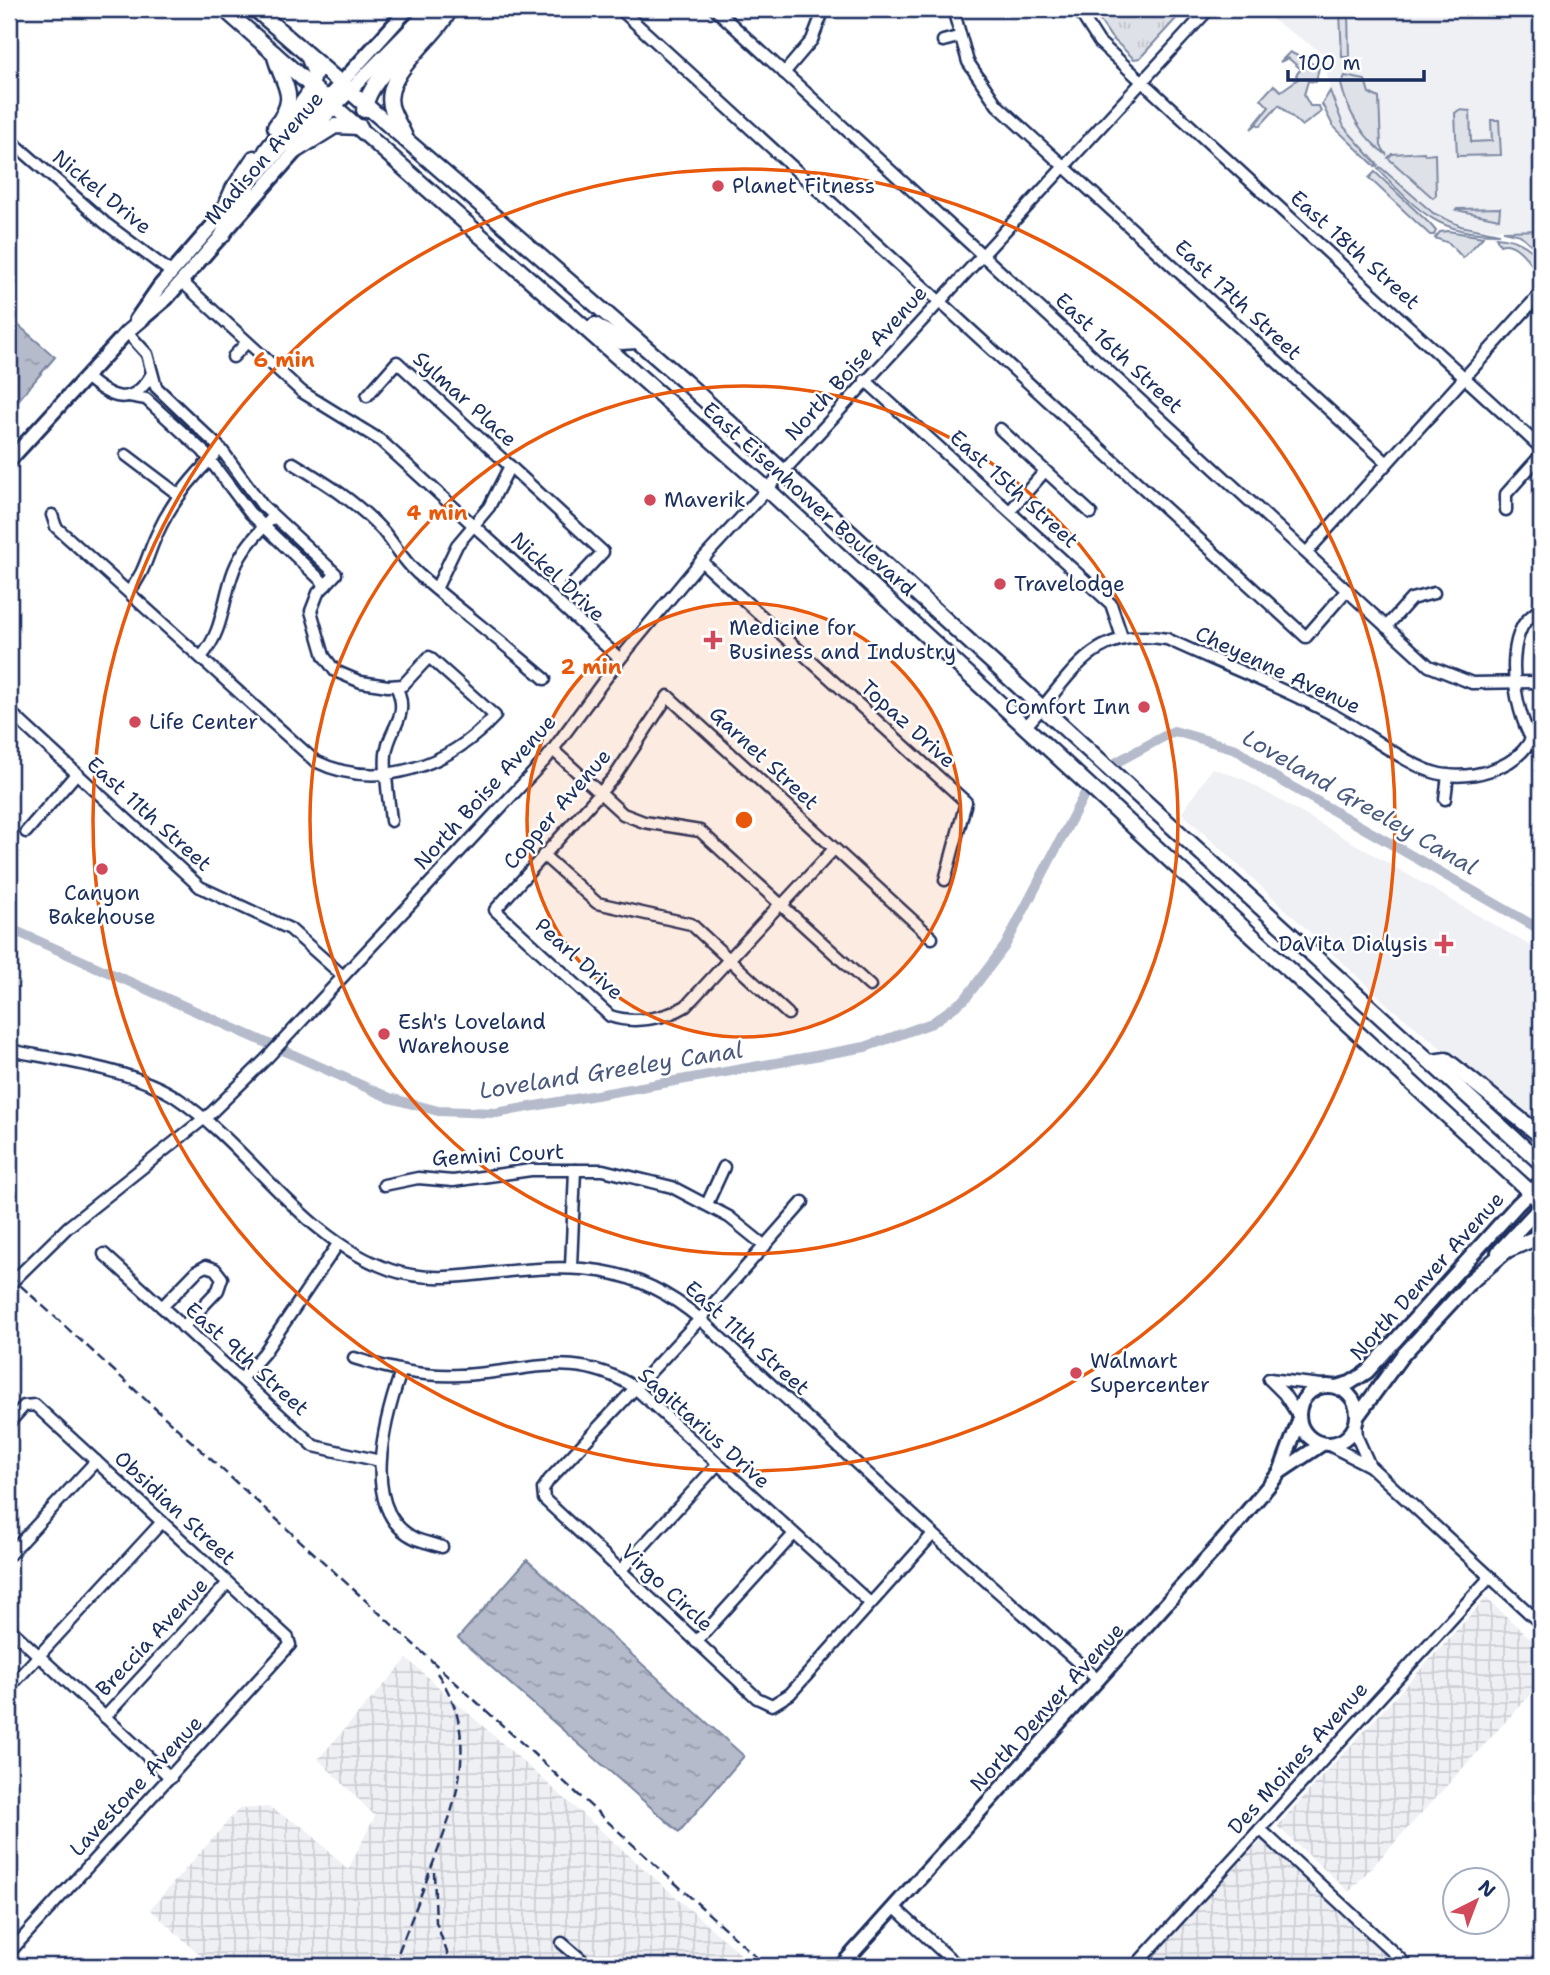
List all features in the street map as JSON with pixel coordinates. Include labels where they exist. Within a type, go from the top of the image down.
[{"type":"highway","name":"East Eisenhower Boulevard","points":[[224,9],[553,297],[767,489],[1539,1195]]},
{"type":"highway","name":"East Eisenhower Boulevard","points":[[256,9],[783,471],[1541,1163]]},
{"type":"highway","points":[[367,133],[364,118],[366,104],[377,82],[432,22],[439,9]]},
{"type":"highway","points":[[405,139],[392,107],[390,88],[398,74],[442,25],[450,9]]},
{"type":"highway","points":[[221,216],[233,189],[287,109],[289,88],[274,52]]},
{"type":"highway","points":[[222,236],[271,144],[298,112],[313,86],[315,73],[307,54]]},
{"type":"highway","points":[[295,151],[335,126],[348,125],[367,133]]},
{"type":"highway","points":[[553,297],[621,342],[637,341]]},
{"type":"highway","points":[[1432,1062],[1446,1060],[1541,1136]]},
{"type":"highway","points":[[1470,1282],[1507,1250],[1541,1236]]},
{"type":"main road","name":"Madison Avenue","points":[[177,277],[221,216],[250,183],[346,87],[430,9]]},
{"type":"main road","name":"Madison Avenue","points":[[346,87],[406,10]]},
{"type":"main road","name":"Madison Avenue","points":[[9,461],[177,277],[222,236],[295,151],[331,102]]},
{"type":"main road","name":"North Denver Avenue","points":[[1357,1421],[1401,1357],[1470,1282],[1539,1195]]},
{"type":"main road","name":"North Denver Avenue","points":[[1333,1387],[1350,1383],[1367,1372],[1539,1195]]},
{"type":"main road","points":[[1333,1387],[1349,1395],[1357,1421],[1346,1439],[1325,1444],[1307,1436],[1299,1419],[1307,1395],[1333,1387]]},
{"type":"main road","name":"North Denver Avenue","points":[[1280,1472],[1299,1419]]},
{"type":"main road","name":"North Denver Avenue","points":[[841,1966],[1098,1680],[1280,1472],[1325,1444]]},
{"type":"street","points":[[620,9],[1306,637],[1347,590]]},
{"type":"street","name":"East 16th Street","points":[[715,9],[1438,671],[1472,683],[1541,682]]},
{"type":"street","points":[[784,74],[812,40],[824,9]]},
{"type":"street","name":"East 17th Street","points":[[953,9],[958,37],[972,70],[998,105],[1387,463]]},
{"type":"street","name":"East 18th Street","points":[[1078,9],[1099,42],[1541,448]]},
{"type":"street","name":"North Boise Avenue","points":[[9,1285],[77,1219],[202,1119],[266,1059],[553,750],[620,660],[701,561],[1209,9]]},
{"type":"street","points":[[943,40],[958,37]]},
{"type":"street","name":"Nickel Drive","points":[[9,139],[105,223],[177,277],[314,402],[374,435],[620,660]]},
{"type":"street","points":[[1307,552],[1539,295]]},
{"type":"street","points":[[52,515],[56,527],[315,761],[336,771],[386,775],[436,760],[466,743],[495,716],[429,657],[403,685],[361,682],[335,671],[324,656],[311,611],[318,593],[336,574],[253,496],[221,449],[156,387],[150,375],[147,354],[127,332]]},
{"type":"street","points":[[233,357],[247,342]]},
{"type":"street","name":"Sylmar Place","points":[[367,396],[397,362],[603,552],[570,587]]},
{"type":"street","points":[[129,396],[139,390],[150,375]]},
{"type":"street","points":[[86,377],[111,396],[146,399],[211,459],[244,506],[326,585]]},
{"type":"street","name":"East 15th Street","points":[[865,380],[1111,604],[1122,637]]},
{"type":"street","points":[[1000,429],[1091,513]]},
{"type":"street","points":[[129,591],[142,577],[155,537],[179,495],[221,449]]},
{"type":"street","points":[[126,455],[179,495]]},
{"type":"street","points":[[1506,510],[1506,494],[1541,455]]},
{"type":"street","points":[[293,463],[339,490],[383,532],[400,557],[474,623],[496,636],[545,679]]},
{"type":"street","name":"Sylmar Place","points":[[436,589],[457,545],[489,507],[510,466]]},
{"type":"street","points":[[1010,511],[1045,471]]},
{"type":"street","points":[[201,657],[218,633],[233,572],[241,555],[274,517]]},
{"type":"street","name":"Topaz Drive","points":[[701,561],[966,802],[946,880]]},
{"type":"street","points":[[1386,626],[1411,599],[1434,593]]},
{"type":"street","points":[[1541,608],[1521,629],[1516,648],[1516,683],[1521,721],[1531,741],[1541,752]]},
{"type":"street","name":"Cheyenne Avenue","points":[[1026,726],[1099,645],[1140,634],[1167,639],[1335,716],[1423,767],[1448,775],[1476,773],[1500,767],[1524,752],[1531,741]]},
{"type":"street","points":[[391,821],[386,775],[387,750],[402,714],[401,696],[396,686]]},
{"type":"street","name":"Copper Avenue","points":[[495,910],[624,764],[668,696]]},
{"type":"street","name":"Garnet Street","points":[[668,696],[932,938]]},
{"type":"street","name":"East 11th Street","points":[[9,711],[200,887],[289,929],[343,976]]},
{"type":"street","points":[[553,750],[600,793],[633,818],[700,831],[870,986]]},
{"type":"street","points":[[26,832],[76,774]]},
{"type":"street","points":[[1445,799],[1448,775]]},
{"type":"street","name":"Pearl Drive","points":[[495,910],[610,1016],[626,1021],[675,1013],[686,1006],[834,849]]},
{"type":"street","points":[[543,855],[597,903],[691,924],[788,1014]]},
{"type":"street","name":"East 11th Street","points":[[9,1050],[158,1086],[202,1119],[338,1244],[375,1263],[414,1275],[451,1278],[571,1267],[605,1270],[647,1283],[668,1293],[701,1319],[933,1534],[1098,1680]]},
{"type":"street","points":[[707,1204],[724,1167]]},
{"type":"street","name":"Gemini Court","points":[[384,1185],[418,1178],[453,1181],[531,1170],[603,1170],[645,1179],[707,1204],[765,1246]]},
{"type":"street","points":[[571,1267],[575,1170]]},
{"type":"street","name":"Virgo Circle","points":[[803,1202],[701,1319],[549,1480],[543,1493],[551,1508],[620,1572],[757,1698],[772,1705],[790,1694],[933,1534]]},
{"type":"street","points":[[241,1379],[264,1353],[338,1244]]},
{"type":"street","name":"East 9th Street","points":[[104,1254],[314,1446],[380,1461]]},
{"type":"street","points":[[162,1307],[197,1271],[206,1266],[215,1269],[222,1278],[218,1290],[183,1327]]},
{"type":"street","name":"Sagittarius Drive","points":[[354,1357],[401,1372],[460,1376],[577,1364],[615,1375],[634,1387],[870,1604]]},
{"type":"street","points":[[401,1372],[380,1461],[383,1495],[396,1522],[414,1538],[442,1547]]},
{"type":"street","points":[[1299,1419],[1289,1400],[1269,1379],[1333,1387]]},
{"type":"street","name":"Obsidian Street","points":[[9,1423],[29,1404],[96,1461],[290,1644]]},
{"type":"street","points":[[1357,1421],[1357,1437],[1370,1466]]},
{"type":"street","points":[[1325,1444],[1370,1466],[1541,1624]]},
{"type":"street","points":[[9,1555],[96,1461]]},
{"type":"street","points":[[620,1572],[717,1465]]},
{"type":"street","points":[[9,1688],[162,1522]]},
{"type":"street","points":[[696,1642],[794,1534]]},
{"type":"street","name":"Des Moines Avenue","points":[[1135,1966],[1490,1577]]},
{"type":"street","name":"Breccia Avenue","points":[[105,1717],[228,1583]]},
{"type":"street","points":[[9,1628],[171,1778]]},
{"type":"street","name":"Lavestone Avenue","points":[[9,1953],[289,1650],[290,1644]]},
{"type":"street","points":[[1259,1829],[1408,1966]]},
{"type":"street","points":[[894,1907],[958,1966]]},
{"type":"street","points":[[562,1943],[589,1966]]},
{"type":"shaded area","points":[[1256,9],[1541,9],[1541,230],[1473,229],[1423,208],[1358,145],[1344,127],[1330,91],[1323,53]]},
{"type":"shaded area","points":[[1212,768],[1243,779],[1541,952],[1541,1126],[1522,1114],[1388,1005],[1182,813]]},
{"type":"shaded area","points":[[1486,1598],[1541,1648],[1541,1683],[1349,1892],[1277,1826]]},
{"type":"shaded area","points":[[407,1659],[754,1966],[212,1966],[150,1909],[239,1809],[269,1807],[306,1829],[348,1870],[375,1816],[318,1759]]},
{"type":"shaded area","points":[[1263,1839],[1396,1966],[1141,1966]]},
{"type":"green space","points":[[1092,9],[1185,9],[1140,58],[1134,59],[1111,37]]},
{"type":"green space","points":[[1333,9],[1353,9],[1348,11],[1349,57],[1342,57],[1340,12]]},
{"type":"green space","points":[[1290,52],[1319,67],[1316,82],[1308,81],[1304,95],[1310,106],[1319,106],[1321,112],[1302,126],[1279,105],[1260,126],[1257,124],[1251,129],[1269,107],[1261,99],[1274,85],[1281,91],[1298,79],[1296,75],[1301,69],[1288,58],[1280,62]]},
{"type":"green space","points":[[1345,76],[1365,80],[1369,93],[1379,98],[1381,146],[1387,155],[1364,133],[1352,114],[1341,84]]},
{"type":"green space","points":[[1330,91],[1344,127],[1378,165],[1376,167],[1333,126],[1322,104]]},
{"type":"green space","points":[[1459,110],[1470,111],[1471,142],[1492,141],[1491,120],[1499,120],[1501,155],[1457,156],[1455,113]]},
{"type":"green space","points":[[1424,152],[1425,155],[1435,154],[1436,195],[1433,198],[1388,158],[1392,154]]},
{"type":"green space","points":[[1380,167],[1433,213],[1461,226],[1499,234],[1460,230],[1431,218],[1405,197],[1378,169]]},
{"type":"green space","points":[[1375,172],[1430,224],[1436,231],[1434,235],[1430,235],[1369,178]]},
{"type":"green space","points":[[1500,208],[1499,219],[1456,210],[1457,209]]},
{"type":"green space","points":[[1541,230],[1541,253],[1520,235],[1503,231]]},
{"type":"green space","points":[[1440,232],[1483,237],[1463,258],[1449,243],[1435,238]]},
{"type":"green space","points":[[1496,237],[1515,241],[1536,254],[1541,259],[1541,275],[1517,249],[1511,245],[1500,245]]},
{"type":"water","points":[[9,317],[55,357],[9,411]]},
{"type":"water","points":[[527,1560],[744,1756],[679,1832],[458,1638]]},
{"type":"waterway","name":"Loveland Greeley Canal","points":[[1117,762],[1174,731],[1236,749],[1273,776],[1541,930]]},
{"type":"waterway","name":"Loveland Greeley Canal","points":[[9,928],[390,1098],[438,1111],[496,1113],[865,1047],[932,1023],[965,999],[1005,946],[1084,795]]},
{"type":"railway","points":[[9,1275],[766,1966]]},
{"type":"railway","points":[[393,1966],[450,1817],[460,1769],[458,1721],[450,1697],[437,1673]]},
{"type":"railway","points":[[434,1872],[436,1922],[452,1966]]},
{"type":"place","name":"Planet Fitness","points":[[718,186]]},
{"type":"place","name":"Maverik","points":[[650,500]]},
{"type":"place","name":"Travelodge","points":[[1000,584]]},
{"type":"place","name":"Medicine for Business and Industry","points":[[713,640]]},
{"type":"place","name":"Comfort Inn","points":[[1144,707]]},
{"type":"place","name":"Life Center","points":[[135,722]]},
{"type":"place","name":"Canyon Bakehouse","points":[[102,869]]},
{"type":"place","name":"DaVita Dialysis","points":[[1444,944]]},
{"type":"place","name":"Esh's Loveland Warehouse","points":[[384,1034]]},
{"type":"place","name":"Walmart Supercenter","points":[[1076,1373]]}]
